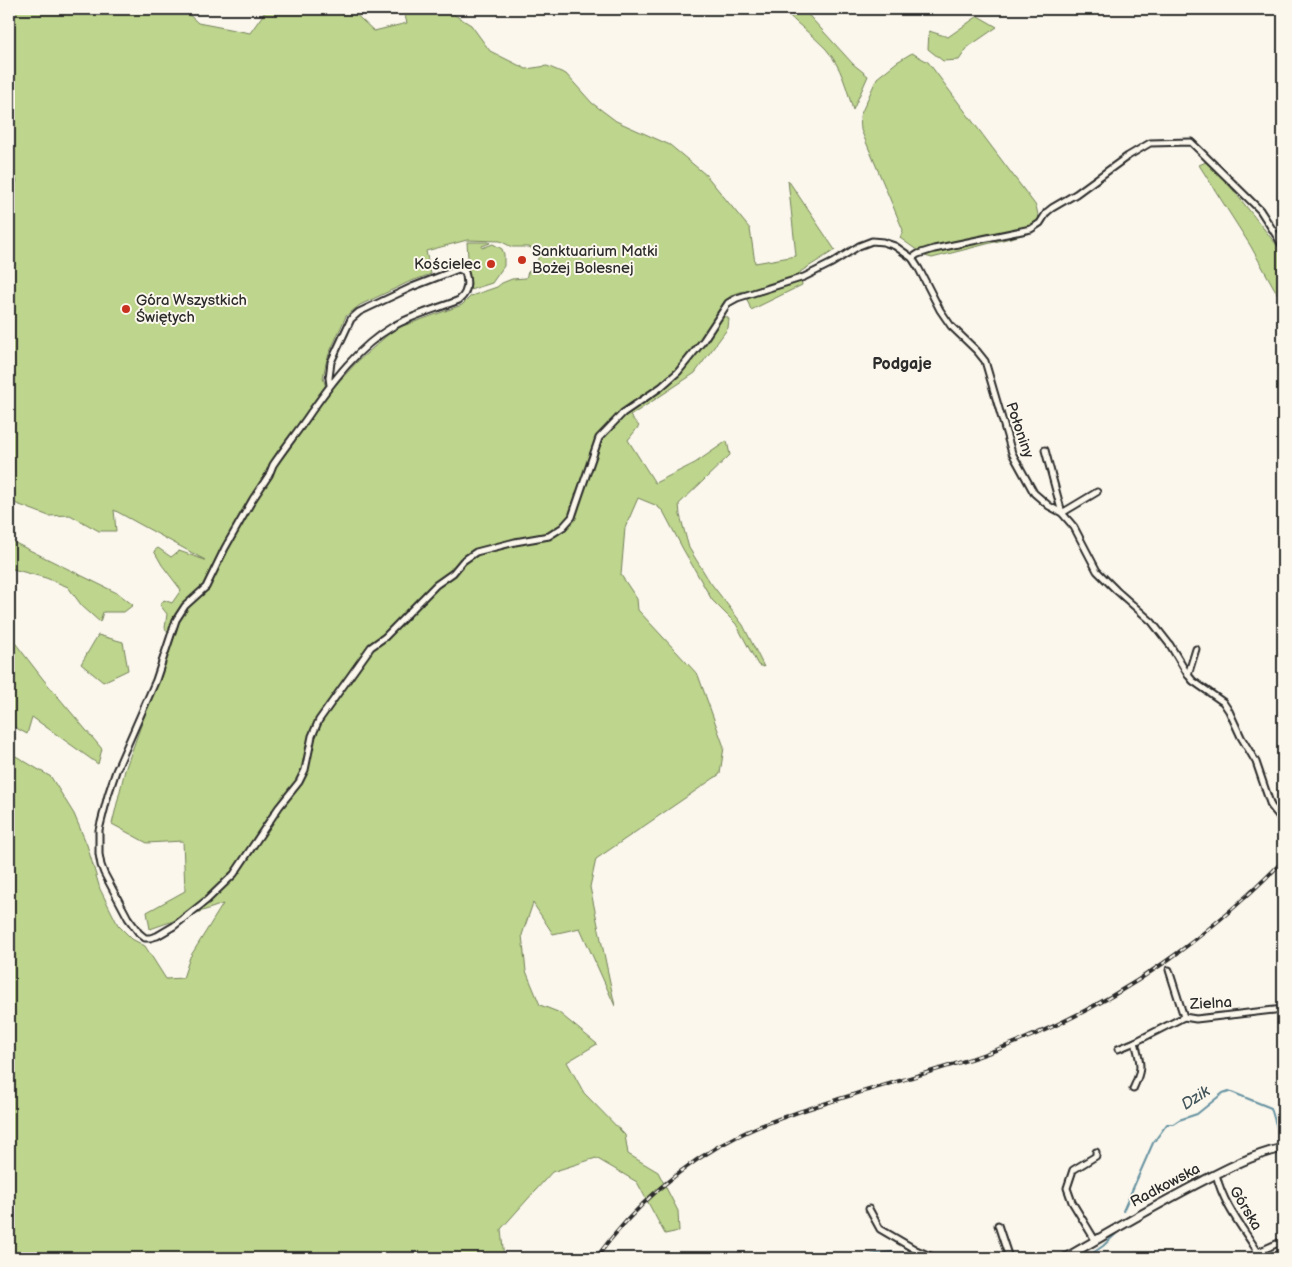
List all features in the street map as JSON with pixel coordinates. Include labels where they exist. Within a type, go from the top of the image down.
[{"type":"street","points":[[912,258],[934,249],[1031,229],[1040,223],[1052,208],[1076,194],[1128,156],[1150,143],[1191,142],[1260,210],[1283,246]]},
{"type":"street","name":"Połoniny","points":[[330,385],[273,465],[269,475],[225,548],[206,587],[185,606],[176,620],[153,687],[116,771],[100,830],[99,854],[104,873],[134,928],[145,938],[157,936],[174,926],[207,900],[234,874],[279,807],[299,782],[305,770],[312,736],[319,720],[372,647],[385,637],[436,584],[453,573],[463,561],[476,552],[549,536],[563,527],[572,517],[599,438],[623,413],[661,387],[682,367],[703,342],[728,303],[737,298],[804,277],[832,263],[859,246],[872,241],[895,246],[912,258],[940,310],[951,326],[985,361],[1012,453],[1034,493],[1048,506],[1062,513],[1074,527],[1097,571],[1152,622],[1188,675],[1223,702],[1256,762],[1271,806],[1283,821]]},
{"type":"street","points":[[459,270],[465,272],[465,295],[459,300],[434,311],[401,322],[380,335],[330,385],[329,378],[333,355],[347,325],[359,312],[412,287],[459,270]]},
{"type":"street","points":[[1044,450],[1062,513],[1097,492]]},
{"type":"street","points":[[1188,675],[1196,649]]},
{"type":"street","points":[[1169,970],[1184,1017]]},
{"type":"street","name":"Zielna","points":[[1118,1049],[1184,1017],[1196,1019],[1283,1009]]},
{"type":"street","points":[[1133,1089],[1140,1074],[1135,1042]]},
{"type":"street","name":"Radkowska","points":[[1065,1258],[1138,1215],[1216,1174],[1248,1158],[1283,1148]]},
{"type":"street","points":[[1095,1240],[1072,1202],[1067,1188],[1072,1170],[1096,1156],[1096,1152]]},
{"type":"street","name":"Górska","points":[[1216,1174],[1226,1203],[1258,1252]]},
{"type":"street","points":[[869,1209],[880,1229],[916,1250],[935,1258]]},
{"type":"street","points":[[998,1225],[1009,1258]]},
{"type":"street","points":[[1250,1258],[1258,1252],[1283,1241]]},
{"type":"green space","points":[[9,9],[183,9],[198,23],[250,33],[267,9],[350,9],[374,31],[407,23],[403,9],[445,9],[471,25],[490,51],[526,69],[547,66],[566,74],[592,103],[616,121],[670,145],[706,175],[750,229],[755,263],[796,256],[788,180],[835,250],[800,272],[802,285],[751,310],[744,291],[728,298],[719,311],[729,319],[728,328],[695,373],[630,416],[639,426],[628,440],[655,483],[695,463],[727,441],[730,455],[679,504],[680,515],[689,548],[710,582],[743,625],[764,667],[758,665],[736,624],[712,600],[663,511],[655,505],[638,498],[625,528],[621,575],[637,599],[638,610],[698,675],[724,747],[720,774],[596,859],[590,887],[615,1006],[580,928],[553,934],[533,903],[522,935],[526,971],[540,1005],[558,1012],[597,1044],[567,1062],[584,1093],[625,1135],[628,1154],[658,1172],[678,1211],[679,1231],[665,1234],[637,1182],[596,1158],[552,1172],[501,1229],[504,1258],[9,1258],[9,752],[51,777],[74,814],[87,845],[100,889],[118,925],[132,939],[145,946],[166,979],[183,978],[190,957],[223,904],[150,929],[147,912],[185,891],[183,841],[147,843],[112,824],[125,770],[172,639],[165,628],[167,614],[160,605],[164,600],[172,603],[181,590],[154,551],[158,548],[171,557],[179,551],[205,560],[114,510],[116,531],[99,531],[70,515],[49,516],[9,501],[9,196],[17,181],[9,173]],"holes":[[[467,240],[500,241],[512,247],[529,247],[536,251],[537,263],[528,272],[526,278],[512,279],[497,287],[471,296],[462,305],[391,332],[358,361],[328,393],[323,378],[326,363],[346,316],[360,305],[431,274],[426,251]]]},
{"type":"green space","points":[[783,9],[803,9],[853,64],[868,76],[853,110],[836,63],[826,49]]},
{"type":"green space","points":[[978,16],[997,27],[968,47],[959,60],[943,61],[928,49],[929,31],[948,37]]},
{"type":"green space","points":[[912,53],[928,62],[1036,206],[1040,223],[1026,234],[932,258],[925,256],[900,238],[903,230],[861,130],[860,116],[877,78]]},
{"type":"green space","points":[[1206,162],[1230,186],[1283,253],[1283,304],[1250,245],[1199,165]]},
{"type":"green space","points":[[467,242],[489,242],[482,246],[482,248],[493,244],[502,249],[504,254],[504,266],[492,283],[470,290]]},
{"type":"green space","points":[[9,540],[119,594],[133,605],[124,612],[103,612],[100,622],[82,606],[68,587],[46,578],[9,568]]},
{"type":"green space","points":[[9,635],[102,749],[98,764],[32,717],[27,734],[9,724]]},
{"type":"green space","points":[[98,635],[123,642],[128,670],[103,682],[81,664]]},
{"type":"waterway","name":"Dzik","points":[[1123,1211],[1153,1143],[1167,1124],[1173,1124],[1197,1114],[1223,1093],[1229,1091],[1271,1108],[1277,1128],[1283,1133]]},
{"type":"waterway","name":"Dzik","points":[[1086,1258],[1103,1246],[1120,1230]]},
{"type":"waterway","name":"Dzik","points":[[864,1258],[870,1255],[892,1252],[905,1258]]},
{"type":"railway","points":[[596,1258],[626,1222],[659,1189],[715,1148],[748,1131],[786,1116],[978,1056],[1061,1023],[1096,1005],[1163,964],[1225,916],[1283,861]]},
{"type":"place","name":"Sanktuarium Matki Bożej Bolesnej","points":[[522,260]]},
{"type":"place","name":"Kościelec","points":[[491,264]]},
{"type":"place","name":"Góra Wszystkich Świętych","points":[[126,309]]},
{"type":"district","name":"Podgaje","points":[[902,363]]}]
